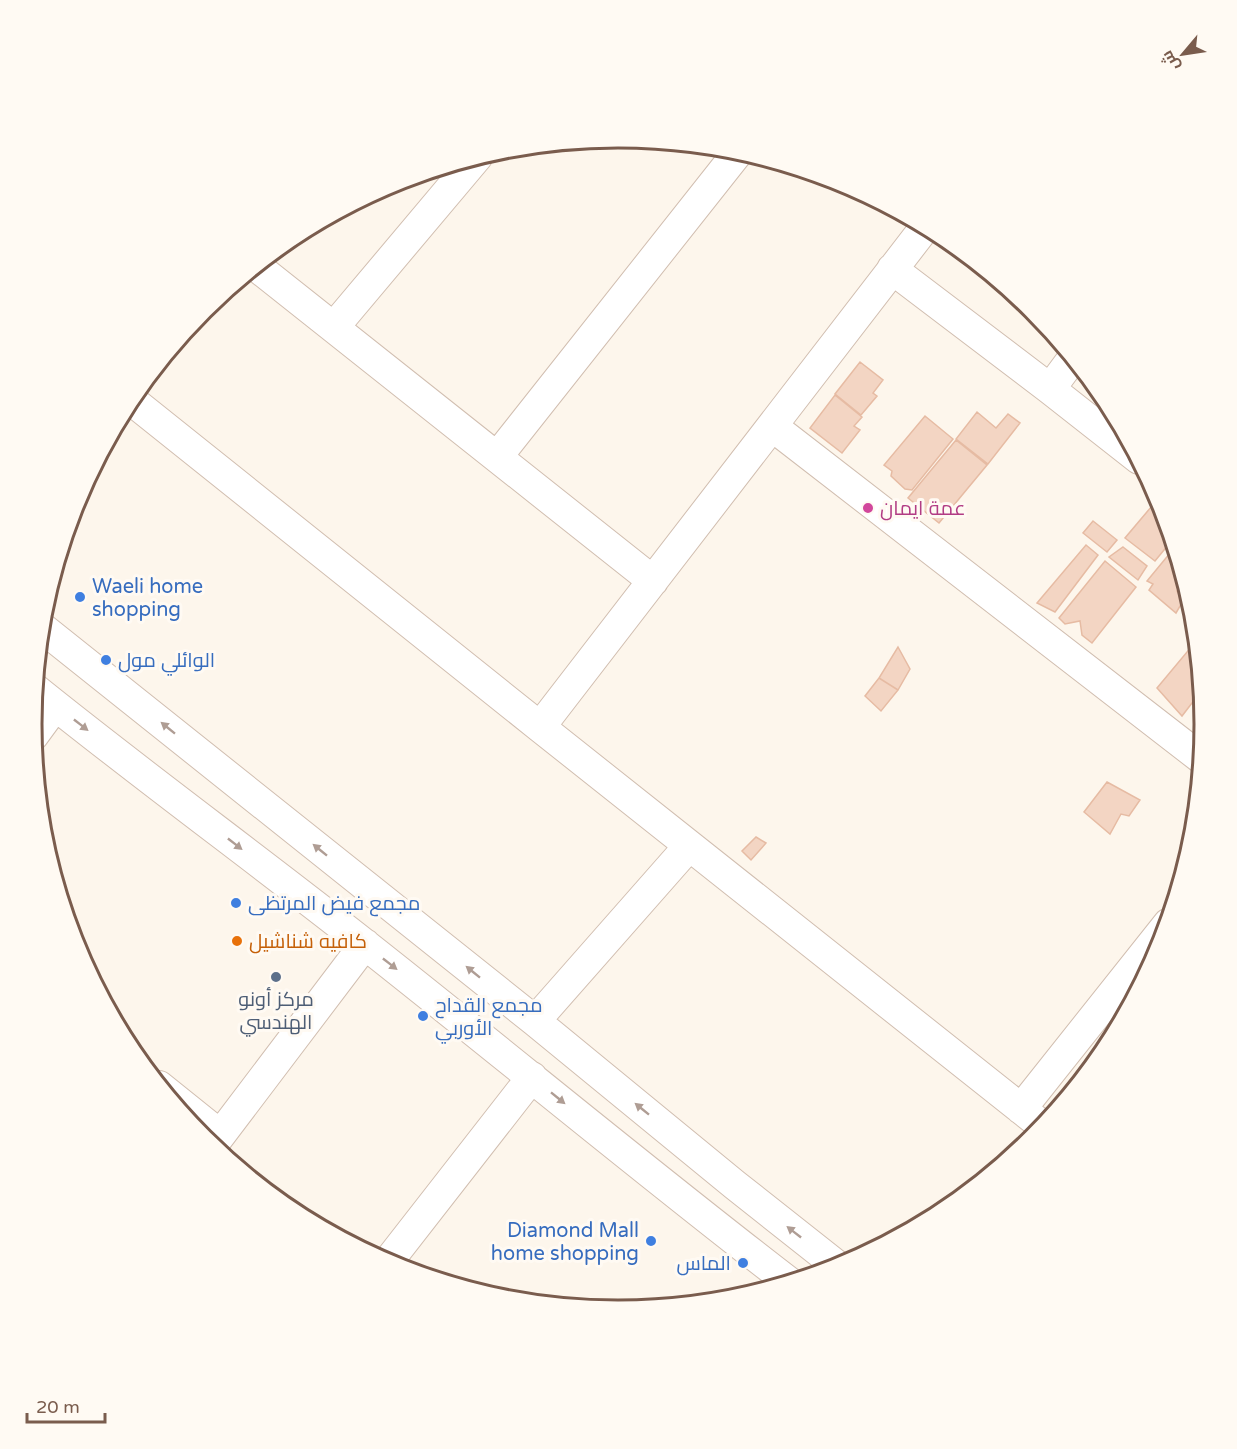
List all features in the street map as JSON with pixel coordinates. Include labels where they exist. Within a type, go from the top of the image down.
[{"type":"street","points":[[497,457],[732,159]]},
{"type":"street","points":[[334,327],[467,169]]},
{"type":"street","points":[[540,728],[920,233]]},
{"type":"street","points":[[892,269],[1124,447]]},
{"type":"street","points":[[263,271],[653,581]]},
{"type":"street","points":[[1050,388],[1068,364]]},
{"type":"street","points":[[138,405],[540,728],[1033,1118],[1147,954]]},
{"type":"street","points":[[772,426],[1194,753]]},
{"type":"street","points":[[49,634],[535,1021],[830,1260]]},
{"type":"street","points":[[45,697],[365,944],[706,1219],[782,1277]]},
{"type":"street","points":[[535,1021],[689,846]]},
{"type":"street","points":[[218,1139],[365,944]]},
{"type":"street","points":[[397,1256],[532,1077]]},
{"type":"street","points":[[706,1219],[735,1185]]},
{"type":"building","points":[[860,362],[883,380],[873,393],[877,396],[861,415],[835,394]]},
{"type":"building","points":[[835,395],[862,417],[854,426],[860,430],[842,453],[810,428]]},
{"type":"building","points":[[977,412],[996,428],[1008,414],[1020,423],[988,464],[956,439]]},
{"type":"building","points":[[925,416],[953,439],[912,490],[905,489],[891,476],[892,471],[884,465]]},
{"type":"building","points":[[956,440],[987,465],[939,523],[908,498]]},
{"type":"building","points":[[1152,506],[1166,547],[1155,561],[1125,538]]},
{"type":"building","points":[[1093,521],[1117,540],[1107,552],[1083,533]]},
{"type":"building","points":[[1086,545],[1098,555],[1055,612],[1037,603]]},
{"type":"building","points":[[1123,547],[1147,566],[1138,580],[1109,557]]},
{"type":"building","points":[[1169,555],[1182,603],[1176,613],[1149,590],[1153,584],[1147,581]]},
{"type":"building","points":[[1105,561],[1136,587],[1092,643],[1082,635],[1080,621],[1065,624],[1059,618]]},
{"type":"building","points":[[898,647],[910,669],[898,690],[879,678]]},
{"type":"building","points":[[1190,648],[1194,700],[1182,716],[1157,688]]},
{"type":"building","points":[[879,678],[898,690],[881,711],[865,696]]},
{"type":"building","points":[[1107,782],[1140,800],[1129,816],[1121,814],[1110,834],[1084,812]]},
{"type":"building","points":[[756,837],[766,843],[751,860],[742,851]]},
{"type":"place","name":"عمة ايمان","points":[[868,508]]},
{"type":"place","name":"Waeli home shopping","points":[[80,597]]},
{"type":"place","name":"الوائلي مول","points":[[106,660]]},
{"type":"place","name":"مجمع فيض المرتظى","points":[[236,903]]},
{"type":"place","name":"كافيه شناشيل","points":[[237,941]]},
{"type":"place","name":"مركز أونو الهندسي","points":[[276,977]]},
{"type":"place","name":"مجمع القداح الأوربي","points":[[423,1016]]},
{"type":"place","name":"Diamond Mall home shopping","points":[[651,1241]]},
{"type":"place","name":"الماس","points":[[743,1263]]}]
